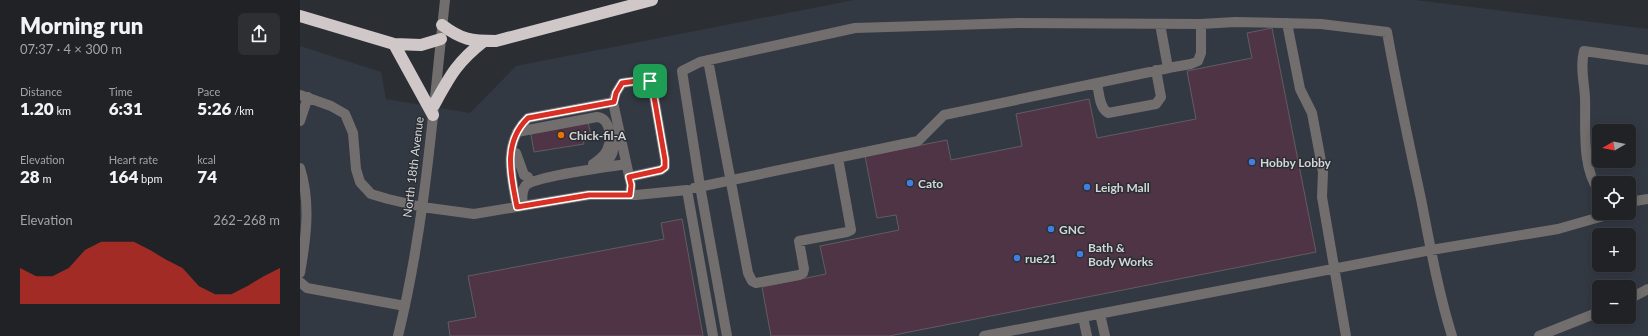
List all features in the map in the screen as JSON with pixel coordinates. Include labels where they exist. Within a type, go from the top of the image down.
[{"type":"highway","points":[[442,25],[456,35],[475,42],[496,41],[652,0]]},
{"type":"highway","points":[[300,16],[394,44],[421,45],[441,39]]},
{"type":"highway","points":[[433,110],[450,74],[460,62],[484,41]]},
{"type":"highway","points":[[394,44],[433,110]]},
{"type":"street","name":"North 18th Avenue","points":[[398,336],[405,306],[422,207],[445,0]]},
{"type":"street","points":[[727,336],[700,186],[682,71],[708,60],[855,28],[1018,23],[1201,24],[1235,22],[1321,24],[1387,32],[1396,84],[1431,250],[1444,310],[1452,336]]},
{"type":"street","points":[[1287,23],[1300,89],[1312,113],[1315,126],[1323,172],[1322,197],[1333,269],[1346,336]]},
{"type":"street","points":[[1160,24],[1169,68]]},
{"type":"street","points":[[300,120],[304,96],[331,106],[345,114],[353,133],[356,170],[360,182],[371,194],[422,207],[474,214],[589,195],[630,195],[687,190],[700,186],[918,141],[944,115],[1156,70],[1191,64],[1198,61],[1201,53],[1201,24]]},
{"type":"street","points":[[1593,176],[1585,138],[1585,97],[1581,62],[1584,51],[1648,60]]},
{"type":"street","points":[[708,60],[748,273],[752,281],[756,283],[800,275],[804,269],[799,241],[851,230],[838,158]]},
{"type":"street","points":[[1097,83],[1102,106],[1108,113],[1147,107],[1156,104],[1161,97],[1156,70]]},
{"type":"street","points":[[629,177],[661,170],[665,167],[652,85],[650,81],[644,80],[622,83],[616,93],[614,102],[626,164],[629,177],[631,185],[630,195]]},
{"type":"street","points":[[520,207],[509,168],[512,152],[512,141],[528,118],[614,102]]},
{"type":"street","points":[[517,132],[597,117],[606,121],[609,135],[607,151],[601,159],[593,164],[528,181]]},
{"type":"street","points":[[512,152],[516,153],[528,181]]},
{"type":"street","points":[[528,181],[626,164]]},
{"type":"street","points":[[300,168],[303,178],[302,192],[307,213],[300,273]]},
{"type":"street","points":[[520,207],[528,181]]},
{"type":"street","points":[[687,190],[713,336]]},
{"type":"street","points":[[1636,201],[1648,199]]},
{"type":"street","points":[[984,336],[1431,250],[1558,229],[1592,219]]},
{"type":"street","points":[[300,282],[307,288],[405,306]]},
{"type":"street","points":[[1636,295],[1648,289]]},
{"type":"street","points":[[1100,314],[1105,336]]},
{"type":"street","points":[[1540,336],[1592,315]]},
{"type":"street","points":[[1083,317],[1087,336]]},
{"type":"shaded area","points":[[854,0],[1415,0],[1648,29],[1648,336],[300,336],[300,46],[381,72],[386,99],[470,113],[516,66]]},
{"type":"building","name":"Leigh Mall","points":[[1272,28],[1316,252],[889,336],[771,336],[762,287],[826,274],[820,246],[899,230],[896,215],[877,218],[865,156],[947,140],[951,160],[1022,146],[1016,114],[1089,99],[1097,138],[1196,119],[1187,71],[1252,58],[1247,33]]},
{"type":"building","name":"Chick-fil-A","points":[[588,122],[592,140],[583,141],[584,144],[534,152],[530,129]]},
{"type":"building","points":[[682,219],[703,336],[450,336],[448,322],[476,317],[468,276],[664,239],[661,223]]},
{"type":"place","name":"Chick-fil-A","points":[[561,135]]},
{"type":"place","name":"Hobby Lobby","points":[[1252,162]]},
{"type":"place","name":"Cato","points":[[910,183]]},
{"type":"place","name":"Leigh Mall","points":[[1087,187]]},
{"type":"place","name":"GNC","points":[[1051,229]]},
{"type":"place","name":"Bath & Body Works","points":[[1080,254]]},
{"type":"place","name":"rue21","points":[[1017,258]]},
{"type":"route","points":[[644,80],[650,81],[652,85],[665,167],[661,170],[629,177],[631,185],[630,195],[589,195],[517,207],[509,168],[512,152],[512,141],[528,118],[614,102],[616,93],[622,83],[644,80]]}]
